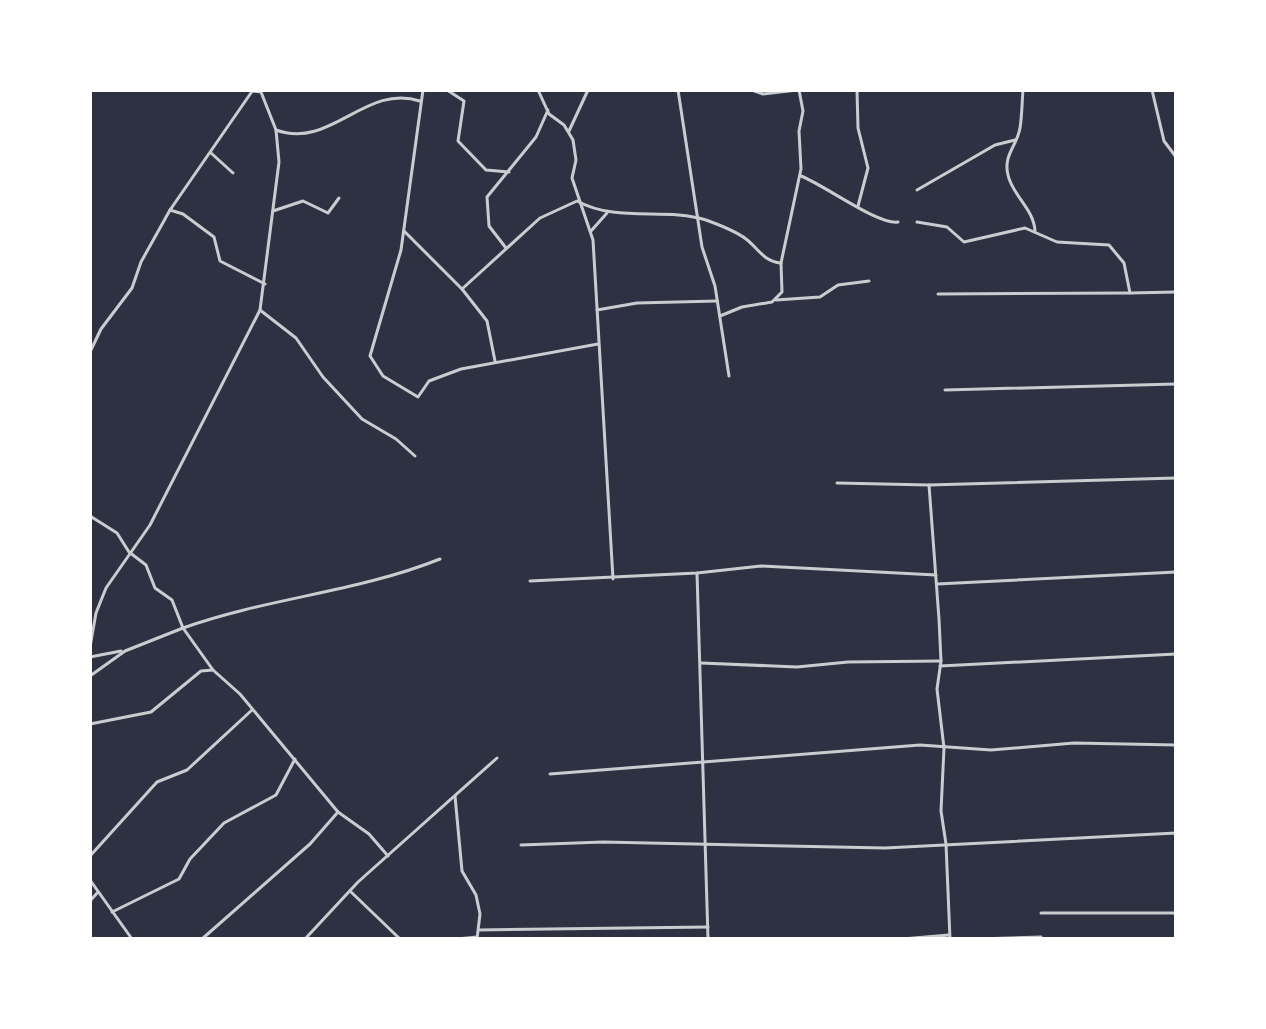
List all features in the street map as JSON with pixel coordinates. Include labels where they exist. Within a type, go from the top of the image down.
[{"type":"street","points":[[423,90],[404,231],[370,356],[376,371],[418,397],[433,379],[495,361],[545,356],[598,344]]},
{"type":"street","points":[[447,90],[464,101],[458,141],[486,170],[509,172]]},
{"type":"street","points":[[538,90],[548,110],[569,131],[575,155],[571,174],[577,201],[591,231],[613,579]]},
{"type":"street","points":[[569,131],[588,90]]},
{"type":"street","points":[[678,90],[698,220],[717,301],[729,376]]},
{"type":"street","points":[[752,90],[763,94],[798,90],[803,111],[799,131],[801,176],[792,201],[781,263],[782,292],[776,300]]},
{"type":"street","points":[[857,90],[858,128],[868,168],[858,206]]},
{"type":"street","points":[[1023,90],[1020,130],[1007,160],[1008,178],[1033,220],[1035,231]]},
{"type":"street","points":[[1152,90],[1164,141],[1176,157]]},
{"type":"street","points":[[90,352],[101,329],[132,288],[141,262],[170,210],[252,91],[261,91],[276,130],[279,162],[260,310],[150,525],[106,588],[96,613],[90,647]]},
{"type":"street","points":[[276,130],[292,135],[330,125],[388,97],[420,101]]},
{"type":"street","points":[[507,249],[491,229],[487,197],[536,137],[548,110]]},
{"type":"street","points":[[917,190],[995,145],[1015,140]]},
{"type":"street","points":[[211,153],[233,173]]},
{"type":"street","points":[[801,176],[827,186],[879,220],[898,222]]},
{"type":"street","points":[[273,211],[303,201],[328,213],[339,198]]},
{"type":"street","points":[[462,289],[540,218],[577,201],[607,213],[679,214],[705,219],[745,239],[763,258],[781,263]]},
{"type":"street","points":[[170,210],[183,214],[214,237],[220,261],[265,284]]},
{"type":"street","points":[[591,231],[607,213]]},
{"type":"street","points":[[917,222],[947,227],[964,242],[1020,229],[1035,231],[1057,242],[1113,246],[1124,263],[1130,293]]},
{"type":"street","points":[[404,231],[462,289],[487,321],[495,361]]},
{"type":"street","points":[[718,316],[776,300],[820,297],[838,285],[869,281]]},
{"type":"street","points":[[938,294],[1176,292]]},
{"type":"street","points":[[597,310],[637,303],[717,301]]},
{"type":"street","points":[[260,310],[296,338],[323,377],[362,419],[396,439],[415,456]]},
{"type":"street","points":[[945,390],[1176,384]]},
{"type":"street","points":[[837,483],[929,485],[1176,478]]},
{"type":"street","points":[[902,939],[950,937],[946,844],[941,811],[944,748],[937,689],[940,663],[937,584],[929,485]]},
{"type":"street","points":[[90,516],[117,533],[129,552],[146,565],[155,588],[172,600],[183,628],[213,670],[252,710],[338,812],[369,834],[388,856]]},
{"type":"street","points":[[90,657],[125,651],[238,609],[338,589],[440,559]]},
{"type":"street","points":[[530,581],[613,579],[761,566],[936,575]]},
{"type":"street","points":[[937,584],[1176,572]]},
{"type":"street","points":[[697,573],[708,939]]},
{"type":"street","points":[[90,676],[125,651]]},
{"type":"street","points":[[700,663],[797,667],[848,662],[940,663],[1176,654]]},
{"type":"street","points":[[90,724],[151,712],[201,671],[213,670]]},
{"type":"street","points":[[90,856],[157,782],[193,765],[252,710]]},
{"type":"street","points":[[550,774],[920,745],[991,750],[1074,743],[1176,745]]},
{"type":"street","points":[[305,939],[350,891],[497,758]]},
{"type":"street","points":[[112,912],[179,879],[190,859],[224,823],[276,795],[295,759]]},
{"type":"street","points":[[455,796],[462,871],[476,895],[479,930],[477,938],[457,939]]},
{"type":"street","points":[[202,939],[310,844],[338,812]]},
{"type":"street","points":[[521,845],[705,843],[870,848],[1176,833]]},
{"type":"street","points":[[90,880],[132,939]]},
{"type":"street","points":[[350,891],[400,939]]},
{"type":"street","points":[[90,901],[98,892]]},
{"type":"street","points":[[1041,913],[1176,913]]},
{"type":"street","points":[[479,930],[708,927]]},
{"type":"street","points":[[977,939],[1041,937]]}]
